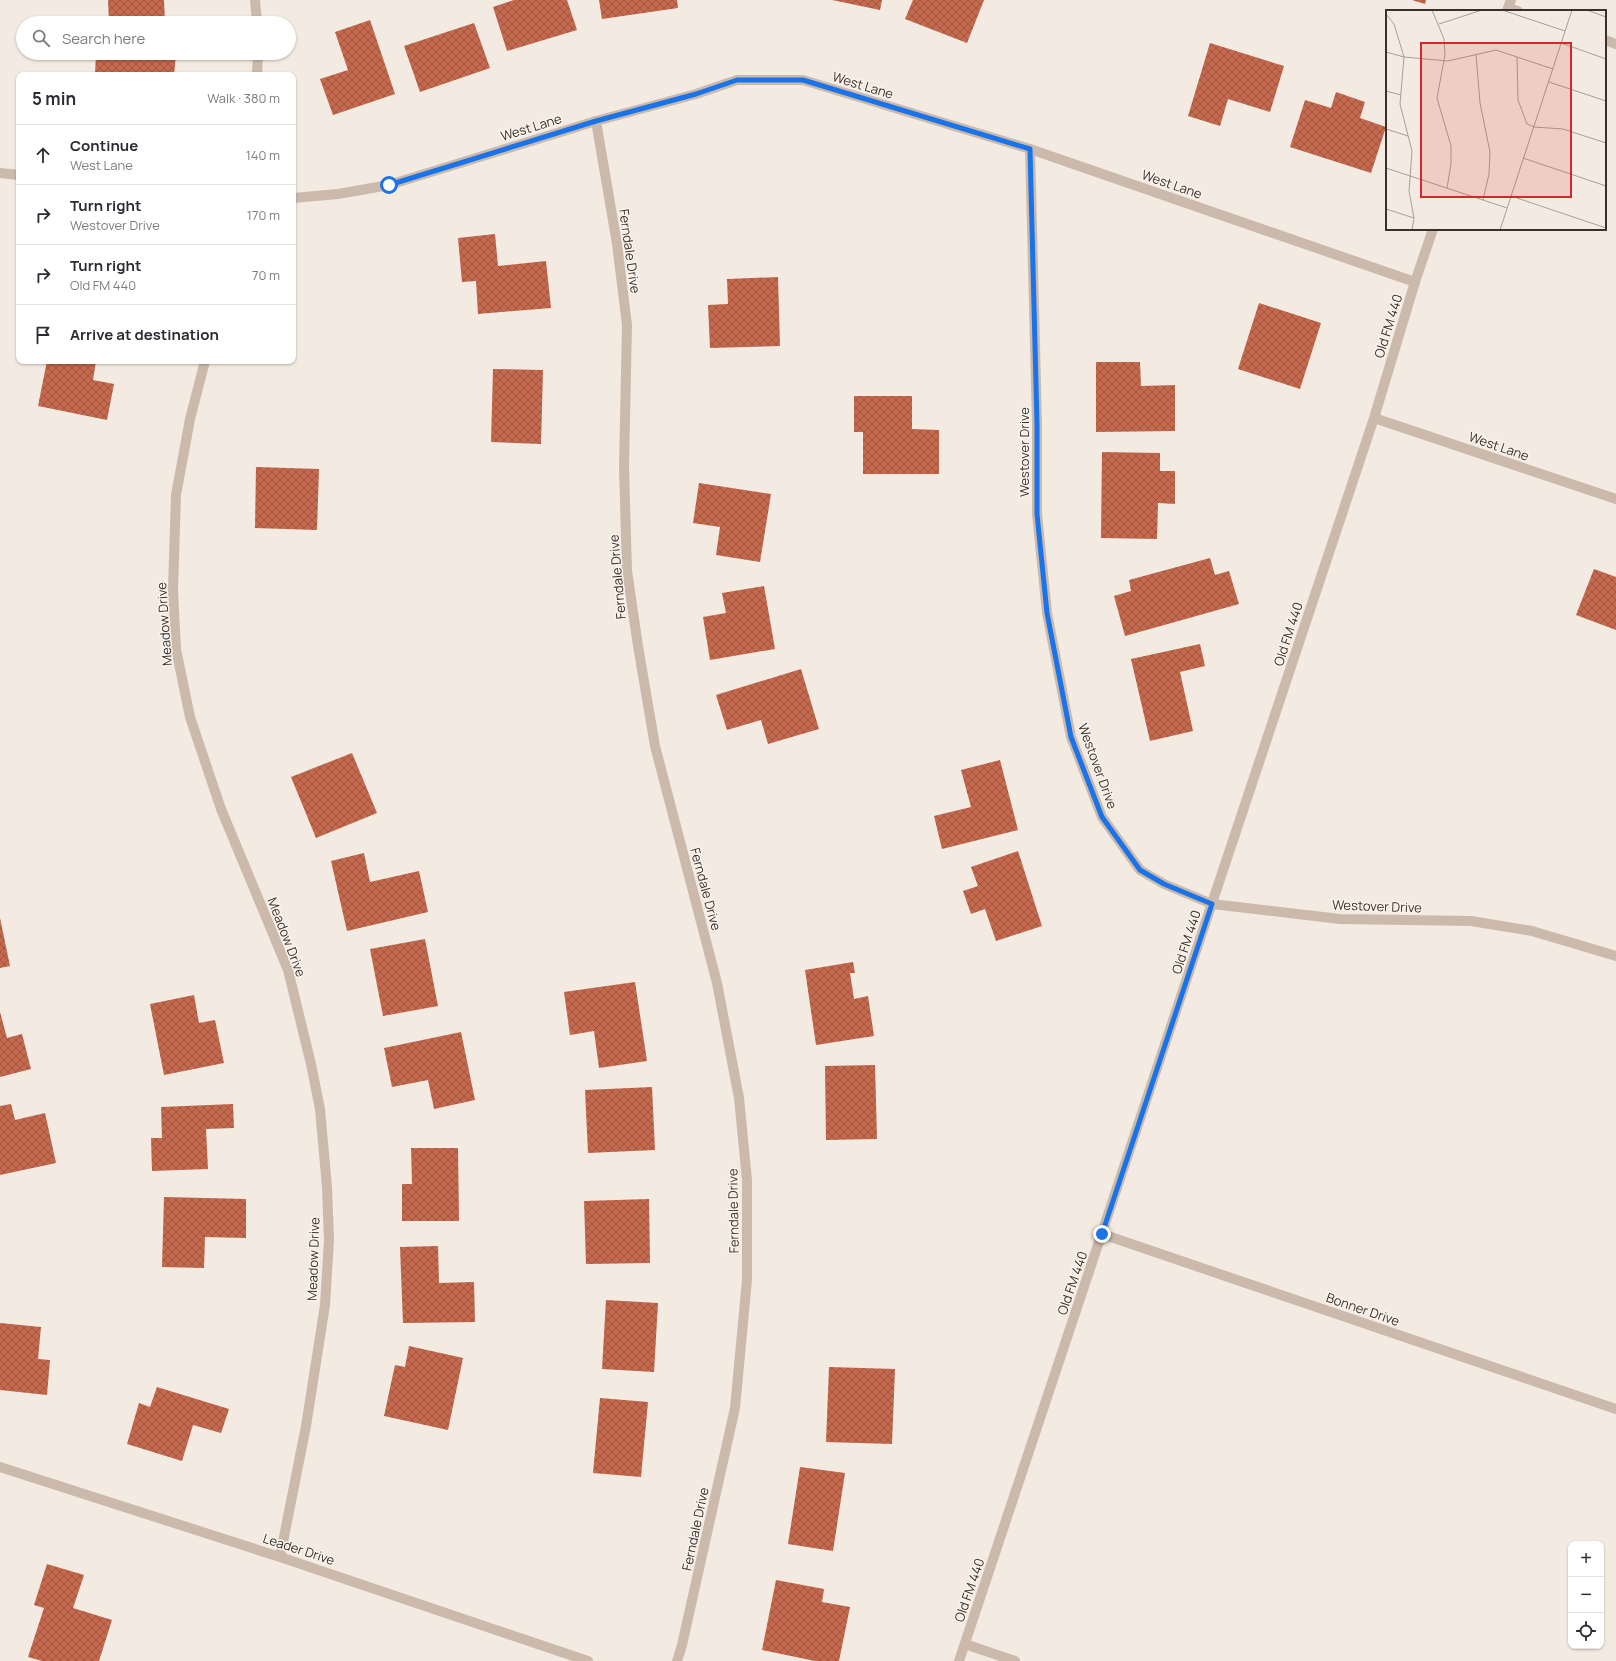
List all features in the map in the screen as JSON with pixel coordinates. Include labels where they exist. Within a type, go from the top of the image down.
[{"type":"street","points":[[256,0],[257,16]]},
{"type":"street","points":[[1606,40],[1616,44]]},
{"type":"street","points":[[257,72],[258,60]]},
{"type":"street","name":"West Lane","points":[[296,198],[338,194],[389,185],[596,121],[696,94],[737,80],[803,80],[1030,149],[1416,282]]},
{"type":"street","name":"Ferndale Drive","points":[[596,121],[617,244],[627,325],[624,467],[627,571],[655,746],[717,983],[739,1098],[747,1180],[747,1280],[735,1408],[682,1645],[677,1661]]},
{"type":"street","name":"Westover Drive","points":[[1030,149],[1037,424],[1037,514],[1047,613],[1071,737],[1102,817],[1140,870],[1164,884],[1212,904],[1340,919],[1470,921],[1532,931],[1616,956]]},
{"type":"street","points":[[0,174],[16,175]]},
{"type":"street","name":"Old FM 440","points":[[959,1661],[1374,418],[1433,230]]},
{"type":"street","name":"Meadow Drive","points":[[205,364],[190,419],[176,495],[173,590],[176,649],[190,716],[221,809],[288,970],[311,1064],[320,1109],[327,1187],[329,1240],[325,1305],[306,1426],[280,1557]]},
{"type":"street","name":"West Lane","points":[[1374,418],[1616,499]]},
{"type":"street","name":"Bonner Drive","points":[[1102,1234],[1616,1409]]},
{"type":"street","name":"Leader Drive","points":[[0,1467],[280,1557],[588,1661]]},
{"type":"street","points":[[965,1644],[1015,1661]]},
{"type":"building","points":[[108,0],[164,0],[165,16],[109,16]]},
{"type":"building","points":[[514,0],[567,0],[577,30],[507,51],[493,7]]},
{"type":"building","points":[[599,0],[677,0],[678,8],[602,19]]},
{"type":"building","points":[[832,0],[882,0],[880,10]]},
{"type":"building","points":[[913,0],[984,0],[967,43],[905,19]]},
{"type":"building","points":[[1412,0],[1426,0],[1425,4]]},
{"type":"building","points":[[370,20],[395,94],[333,115],[320,79],[348,70],[335,32]]},
{"type":"building","points":[[474,23],[490,68],[420,92],[404,46]]},
{"type":"building","points":[[1210,43],[1284,66],[1270,112],[1228,99],[1220,126],[1188,116]]},
{"type":"building","points":[[96,60],[175,60],[174,72],[95,72]]},
{"type":"building","points":[[1336,92],[1365,102],[1360,118],[1386,127],[1371,173],[1290,147],[1305,100],[1331,108]]},
{"type":"building","points":[[495,234],[498,266],[546,261],[551,308],[478,314],[476,281],[462,282],[458,238]]},
{"type":"building","points":[[778,277],[780,346],[710,348],[708,305],[728,304],[727,279]]},
{"type":"building","points":[[1259,303],[1321,323],[1300,389],[1238,369]]},
{"type":"building","points":[[1096,362],[1140,362],[1141,386],[1175,385],[1175,431],[1096,432]]},
{"type":"building","points":[[46,364],[96,364],[93,380],[114,384],[107,420],[38,406]]},
{"type":"building","points":[[493,369],[543,370],[541,444],[491,442]]},
{"type":"building","points":[[854,396],[912,396],[912,429],[939,430],[939,474],[863,474],[863,432],[854,432]]},
{"type":"building","points":[[1102,452],[1160,453],[1160,471],[1175,471],[1175,504],[1158,503],[1157,539],[1101,538]]},
{"type":"building","points":[[256,467],[319,469],[317,530],[255,528]]},
{"type":"building","points":[[699,483],[771,494],[760,562],[716,555],[720,527],[693,523]]},
{"type":"building","points":[[1210,558],[1215,575],[1229,571],[1239,604],[1125,636],[1114,596],[1131,591],[1129,580]]},
{"type":"building","points":[[1594,569],[1616,577],[1616,630],[1576,615]]},
{"type":"building","points":[[764,586],[775,649],[710,660],[703,617],[726,613],[722,593]]},
{"type":"building","points":[[1200,644],[1205,666],[1180,672],[1193,731],[1150,741],[1131,659]]},
{"type":"building","points":[[801,669],[819,729],[768,744],[761,720],[727,730],[716,695]]},
{"type":"building","points":[[352,753],[377,813],[316,838],[291,777]]},
{"type":"building","points":[[1000,760],[1018,830],[942,849],[934,816],[971,807],[961,770]]},
{"type":"building","points":[[1018,851],[1042,926],[996,941],[985,909],[971,914],[963,891],[978,886],[971,867]]},
{"type":"building","points":[[364,853],[370,882],[419,871],[428,912],[347,931],[331,861]]},
{"type":"building","points":[[0,918],[10,966],[0,968]]},
{"type":"building","points":[[425,939],[438,1006],[383,1016],[370,949]]},
{"type":"building","points":[[853,962],[855,973],[850,973],[854,999],[868,996],[874,1036],[816,1045],[805,970]]},
{"type":"building","points":[[635,982],[647,1061],[599,1068],[594,1031],[570,1035],[564,992]]},
{"type":"building","points":[[194,995],[199,1023],[215,1020],[224,1063],[164,1075],[150,1004]]},
{"type":"building","points":[[0,1012],[7,1038],[22,1034],[31,1069],[0,1077]]},
{"type":"building","points":[[461,1032],[475,1100],[434,1109],[428,1080],[392,1087],[384,1048]]},
{"type":"building","points":[[875,1065],[877,1139],[826,1140],[825,1066]]},
{"type":"building","points":[[652,1087],[655,1150],[588,1153],[585,1090]]},
{"type":"building","points":[[11,1104],[15,1120],[45,1113],[56,1163],[0,1175],[0,1106]]},
{"type":"building","points":[[233,1104],[234,1128],[206,1129],[208,1169],[152,1171],[151,1138],[162,1138],[161,1107]]},
{"type":"building","points":[[411,1148],[458,1148],[459,1221],[402,1221],[402,1184],[412,1184]]},
{"type":"building","points":[[164,1197],[246,1199],[246,1238],[205,1237],[204,1268],[162,1267]]},
{"type":"building","points":[[649,1199],[650,1263],[586,1264],[584,1201]]},
{"type":"building","points":[[438,1246],[439,1283],[474,1282],[475,1322],[403,1323],[400,1247]]},
{"type":"building","points":[[606,1300],[658,1303],[654,1372],[602,1369]]},
{"type":"building","points":[[0,1323],[41,1327],[38,1359],[50,1360],[47,1395],[0,1390]]},
{"type":"building","points":[[409,1346],[463,1358],[448,1430],[384,1416],[395,1365],[405,1367]]},
{"type":"building","points":[[829,1367],[895,1369],[892,1444],[826,1442]]},
{"type":"building","points":[[157,1387],[229,1409],[221,1433],[193,1425],[182,1461],[127,1444],[139,1403],[150,1407]]},
{"type":"building","points":[[600,1398],[648,1402],[641,1477],[593,1473]]},
{"type":"building","points":[[800,1467],[845,1473],[833,1551],[788,1544]]},
{"type":"building","points":[[47,1564],[84,1575],[73,1608],[112,1620],[99,1661],[42,1661],[28,1657],[44,1608],[34,1605]]},
{"type":"building","points":[[776,1580],[824,1589],[822,1602],[850,1607],[839,1661],[815,1661],[762,1650]]},
{"type":"route","points":[[389,185],[596,121],[696,94],[737,80],[803,80],[1030,149],[1037,424],[1037,514],[1047,613],[1071,737],[1102,817],[1140,870],[1164,884],[1212,904],[1102,1234]]}]
